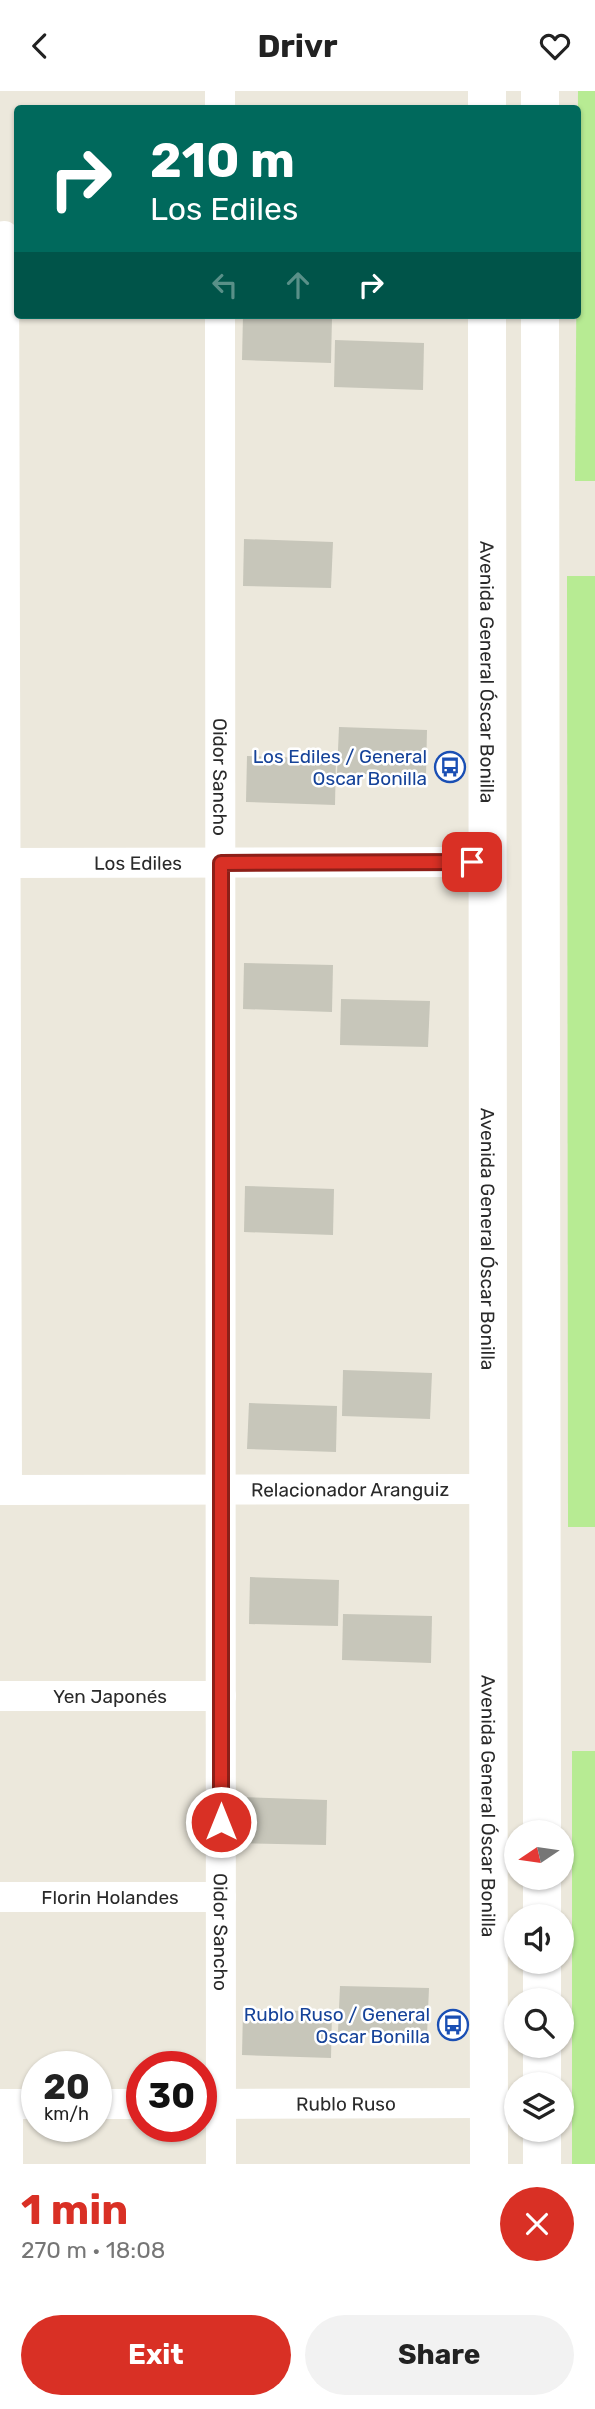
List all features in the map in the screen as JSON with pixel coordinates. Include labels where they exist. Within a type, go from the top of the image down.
[{"type":"main road","name":"Avenida General Óscar Bonilla","points":[[487,319],[489,2164]]},
{"type":"main road","points":[[540,319],[541,1820]]},
{"type":"main road","points":[[542,2142],[542,2164]]},
{"type":"street","points":[[4,1490],[3,863],[7,235]]},
{"type":"street","name":"Oidor Sancho","points":[[214,2051],[221,1897],[220,319]]},
{"type":"street","name":"Los Ediles","points":[[3,863],[488,862]]},
{"type":"street","name":"Relacionador Aranguiz","points":[[4,1490],[489,1489]]},
{"type":"street","name":"Yen Japonés","points":[[0,1696],[221,1696]]},
{"type":"street","name":"Florin Holandes","points":[[0,1897],[221,1897]]},
{"type":"street","name":"Rublo Ruso","points":[[217,2104],[489,2103]]},
{"type":"street","points":[[8,2164],[15,2104]]},
{"type":"street","name":"Oidor Sancho","points":[[217,2140],[221,2164]]},
{"type":"green space","points":[[578,91],[595,91],[595,481],[575,481],[576,319],[581,319],[581,105],[578,105]]},
{"type":"green space","points":[[567,576],[595,576],[595,1527],[568,1527]]},
{"type":"green space","points":[[572,1751],[595,1751],[595,2164],[572,2164]]},
{"type":"building","points":[[243,319],[332,319],[331,363],[242,360]]},
{"type":"building","points":[[335,340],[424,343],[423,390],[334,387]]},
{"type":"building","points":[[244,539],[333,542],[331,588],[243,586]]},
{"type":"building","points":[[339,727],[427,730],[426,776],[337,773]]},
{"type":"building","points":[[247,756],[336,759],[335,805],[246,802]]},
{"type":"building","points":[[244,963],[333,965],[332,1012],[243,1009]]},
{"type":"building","points":[[341,999],[430,1001],[428,1047],[340,1045]]},
{"type":"building","points":[[245,1186],[334,1189],[333,1235],[244,1232]]},
{"type":"building","points":[[343,1370],[432,1373],[430,1419],[342,1416]]},
{"type":"building","points":[[249,1403],[337,1406],[336,1452],[247,1449]]},
{"type":"building","points":[[250,1577],[339,1580],[338,1626],[249,1624]]},
{"type":"building","points":[[343,1614],[432,1616],[431,1663],[342,1660]]},
{"type":"building","points":[[238,1797],[327,1800],[326,1845],[237,1843]]},
{"type":"building","points":[[340,1986],[429,1988],[427,2035],[338,2032]]},
{"type":"building","points":[[243,2009],[332,2012],[331,2058],[242,2055]]},
{"type":"place","name":"Los Ediles / General Oscar Bonilla","points":[[450,767]]},
{"type":"place","name":"Rublo Ruso / General Oscar Bonilla","points":[[453,2025]]},
{"type":"route","points":[[221,1822],[221,863],[472,862]]}]
